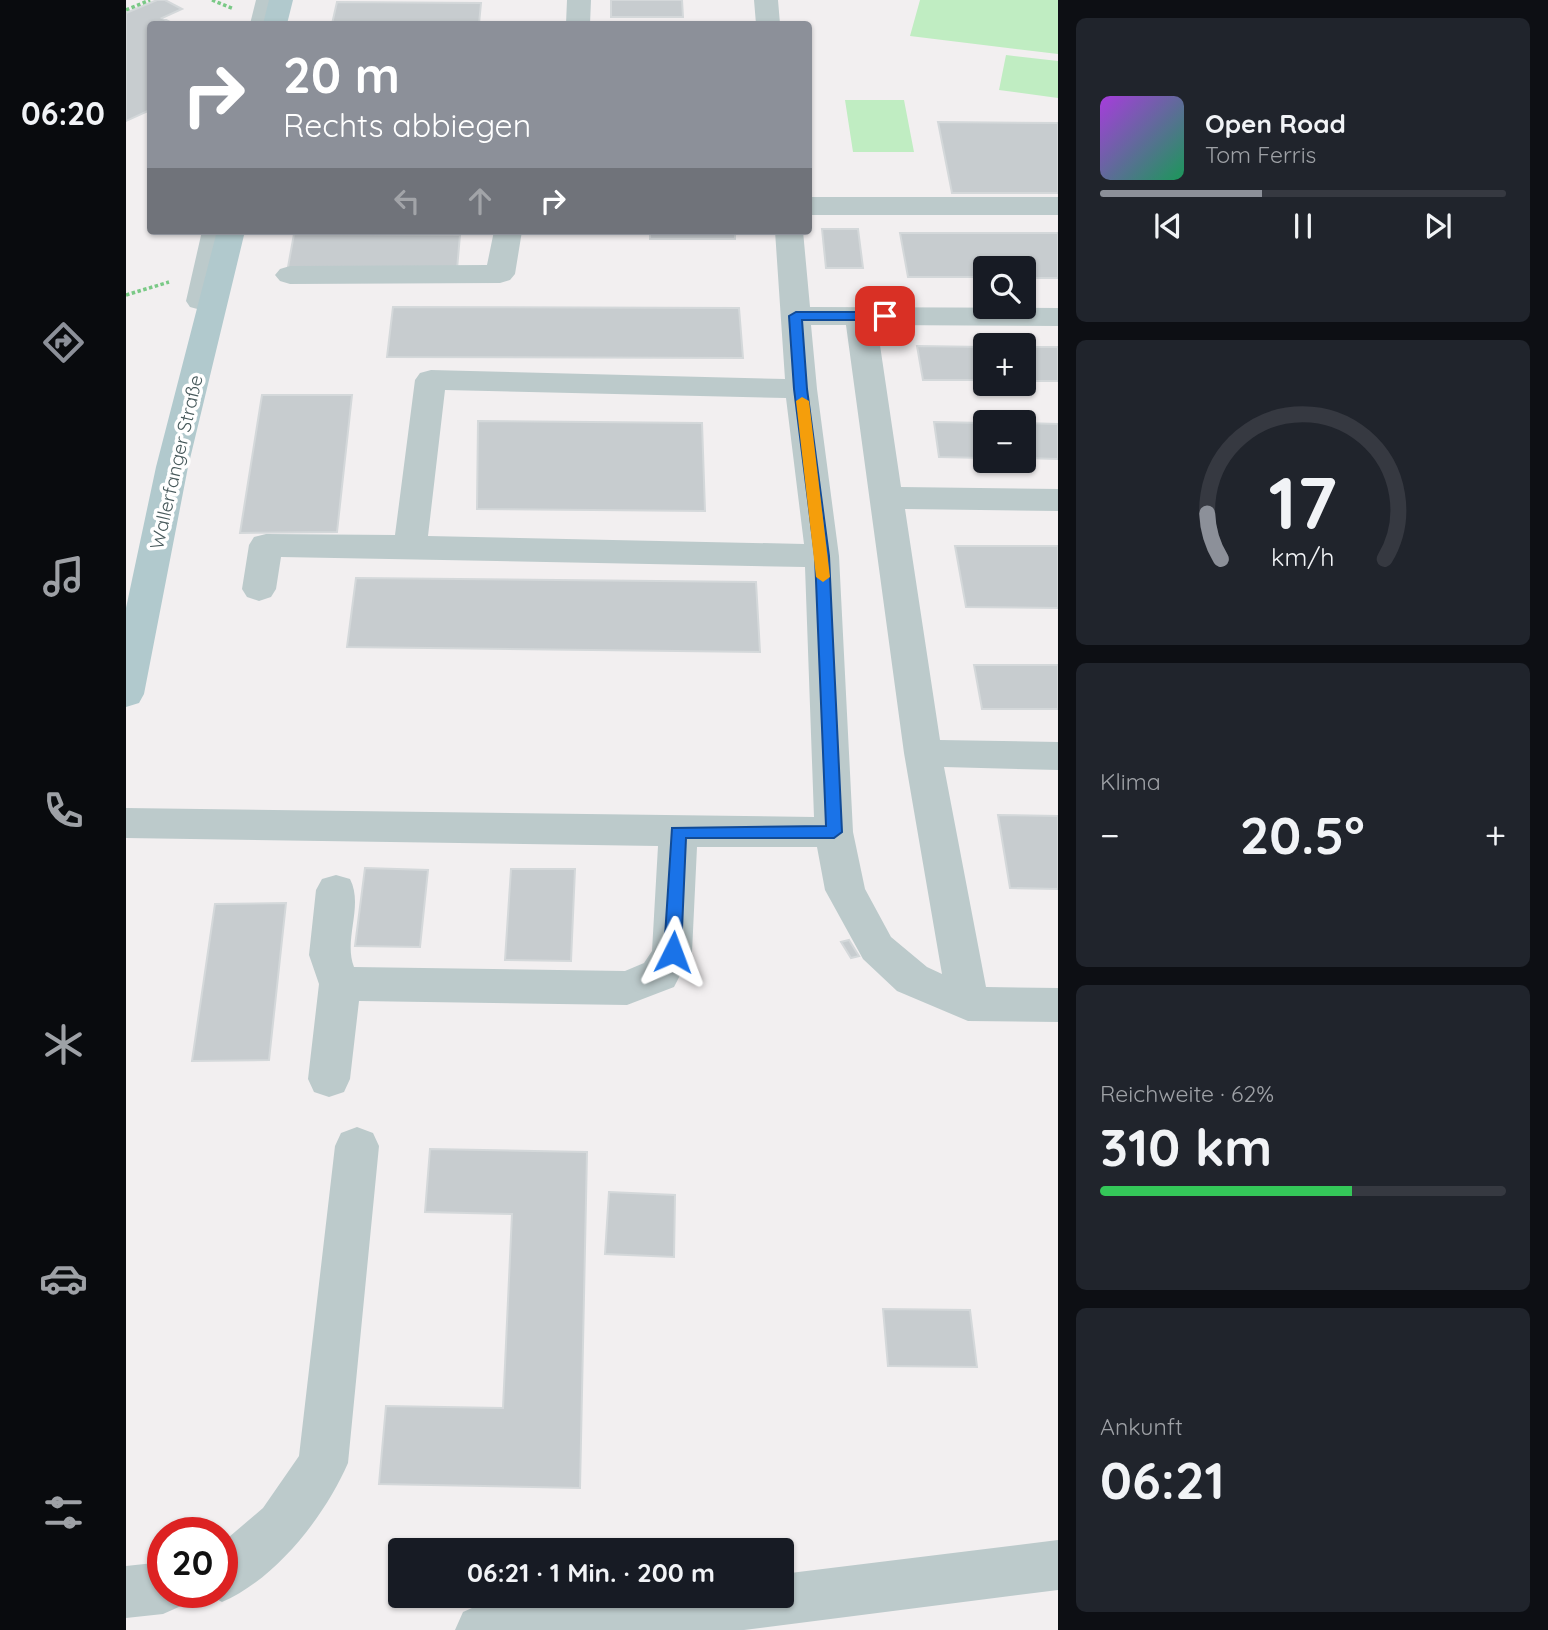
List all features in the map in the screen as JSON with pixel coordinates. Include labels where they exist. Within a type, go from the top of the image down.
[{"type":"main road","points":[[276,21],[281,0]]},
{"type":"main road","name":"Wallerfanger Straße","points":[[126,694],[172,467],[230,235]]},
{"type":"lane","points":[[263,21],[268,0]]},
{"type":"lane","points":[[578,21],[579,0]]},
{"type":"lane","points":[[766,0],[768,21]]},
{"type":"lane","points":[[812,206],[1058,206]]},
{"type":"lane","points":[[135,652],[128,641],[215,235]]},
{"type":"lane","points":[[290,275],[500,274],[507,235]]},
{"type":"lane","points":[[789,235],[801,389],[822,556],[834,832],[845,890],[877,948],[912,979],[968,1004],[1058,1005]]},
{"type":"lane","points":[[796,316],[1058,317]]},
{"type":"lane","points":[[860,316],[923,753],[968,1004]]},
{"type":"lane","points":[[410,547],[430,380],[801,389]]},
{"type":"lane","points":[[886,498],[1058,500]]},
{"type":"lane","points":[[258,589],[266,545],[822,556]]},
{"type":"lane","points":[[923,753],[1058,756]]},
{"type":"lane","points":[[126,823],[834,832]]},
{"type":"lane","points":[[340,984],[626,988],[659,975],[673,952],[678,832]]},
{"type":"lane","points":[[329,1079],[340,984],[329,955],[336,890]]},
{"type":"lane","points":[[238,1562],[281,1526],[323,1463],[357,1146]]},
{"type":"lane","points":[[481,1630],[666,1622],[1058,1565]]},
{"type":"lane","points":[[126,1592],[147,1590]]},
{"type":"path","points":[[126,10],[150,0]]},
{"type":"path","points":[[126,295],[177,281]]},
{"type":"green space","points":[[920,0],[1058,0],[1058,54],[910,36]]},
{"type":"green space","points":[[1006,55],[1058,61],[1058,98],[999,90]]},
{"type":"green space","points":[[845,100],[904,100],[914,152],[853,152]]},
{"type":"building","points":[[157,0],[165,0],[182,9],[162,18],[168,21],[147,21],[147,111],[126,121],[126,13]]},
{"type":"building","points":[[611,0],[682,0],[683,17],[611,17]]},
{"type":"building","points":[[337,2],[481,3],[479,21],[333,21]]},
{"type":"building","points":[[938,122],[1058,123],[1058,193],[952,193]]},
{"type":"building","points":[[822,229],[858,229],[863,268],[826,268]]},
{"type":"building","points":[[900,233],[1058,233],[1058,278],[1036,278],[1036,256],[973,256],[973,277],[908,277]]},
{"type":"building","points":[[294,235],[460,235],[457,269],[288,267]]},
{"type":"building","points":[[650,235],[735,235],[735,239],[650,239]]},
{"type":"building","points":[[393,307],[739,308],[743,358],[387,357]]},
{"type":"building","points":[[917,346],[973,347],[973,380],[923,380]]},
{"type":"building","points":[[1036,347],[1058,347],[1058,381],[1036,381]]},
{"type":"building","points":[[262,395],[352,395],[337,532],[240,533]]},
{"type":"building","points":[[478,421],[702,423],[705,511],[477,509]]},
{"type":"building","points":[[934,422],[973,423],[973,458],[939,457]]},
{"type":"building","points":[[1036,423],[1058,424],[1058,459],[1036,458]]},
{"type":"building","points":[[955,546],[1058,546],[1058,608],[966,607]]},
{"type":"building","points":[[356,578],[756,582],[760,652],[347,647]]},
{"type":"building","points":[[974,665],[1058,665],[1058,709],[982,709]]},
{"type":"building","points":[[998,815],[1058,816],[1058,889],[1010,888]]},
{"type":"building","points":[[365,868],[428,870],[420,947],[355,946]]},
{"type":"building","points":[[511,869],[575,869],[571,961],[505,960]]},
{"type":"building","points":[[286,903],[269,1060],[192,1061],[215,904]]},
{"type":"building","points":[[849,940],[859,956],[851,958],[841,942]]},
{"type":"building","points":[[430,1149],[587,1152],[580,1488],[379,1484],[386,1406],[503,1408],[512,1214],[425,1212]]},
{"type":"building","points":[[609,1192],[675,1195],[674,1257],[605,1254]]},
{"type":"building","points":[[883,1309],[970,1310],[977,1367],[888,1366]]},
{"type":"slow traffic","points":[[802,401],[823,577]]},
{"type":"route","points":[[673,952],[678,832],[834,832],[822,556],[801,389],[796,316],[885,316]]}]
